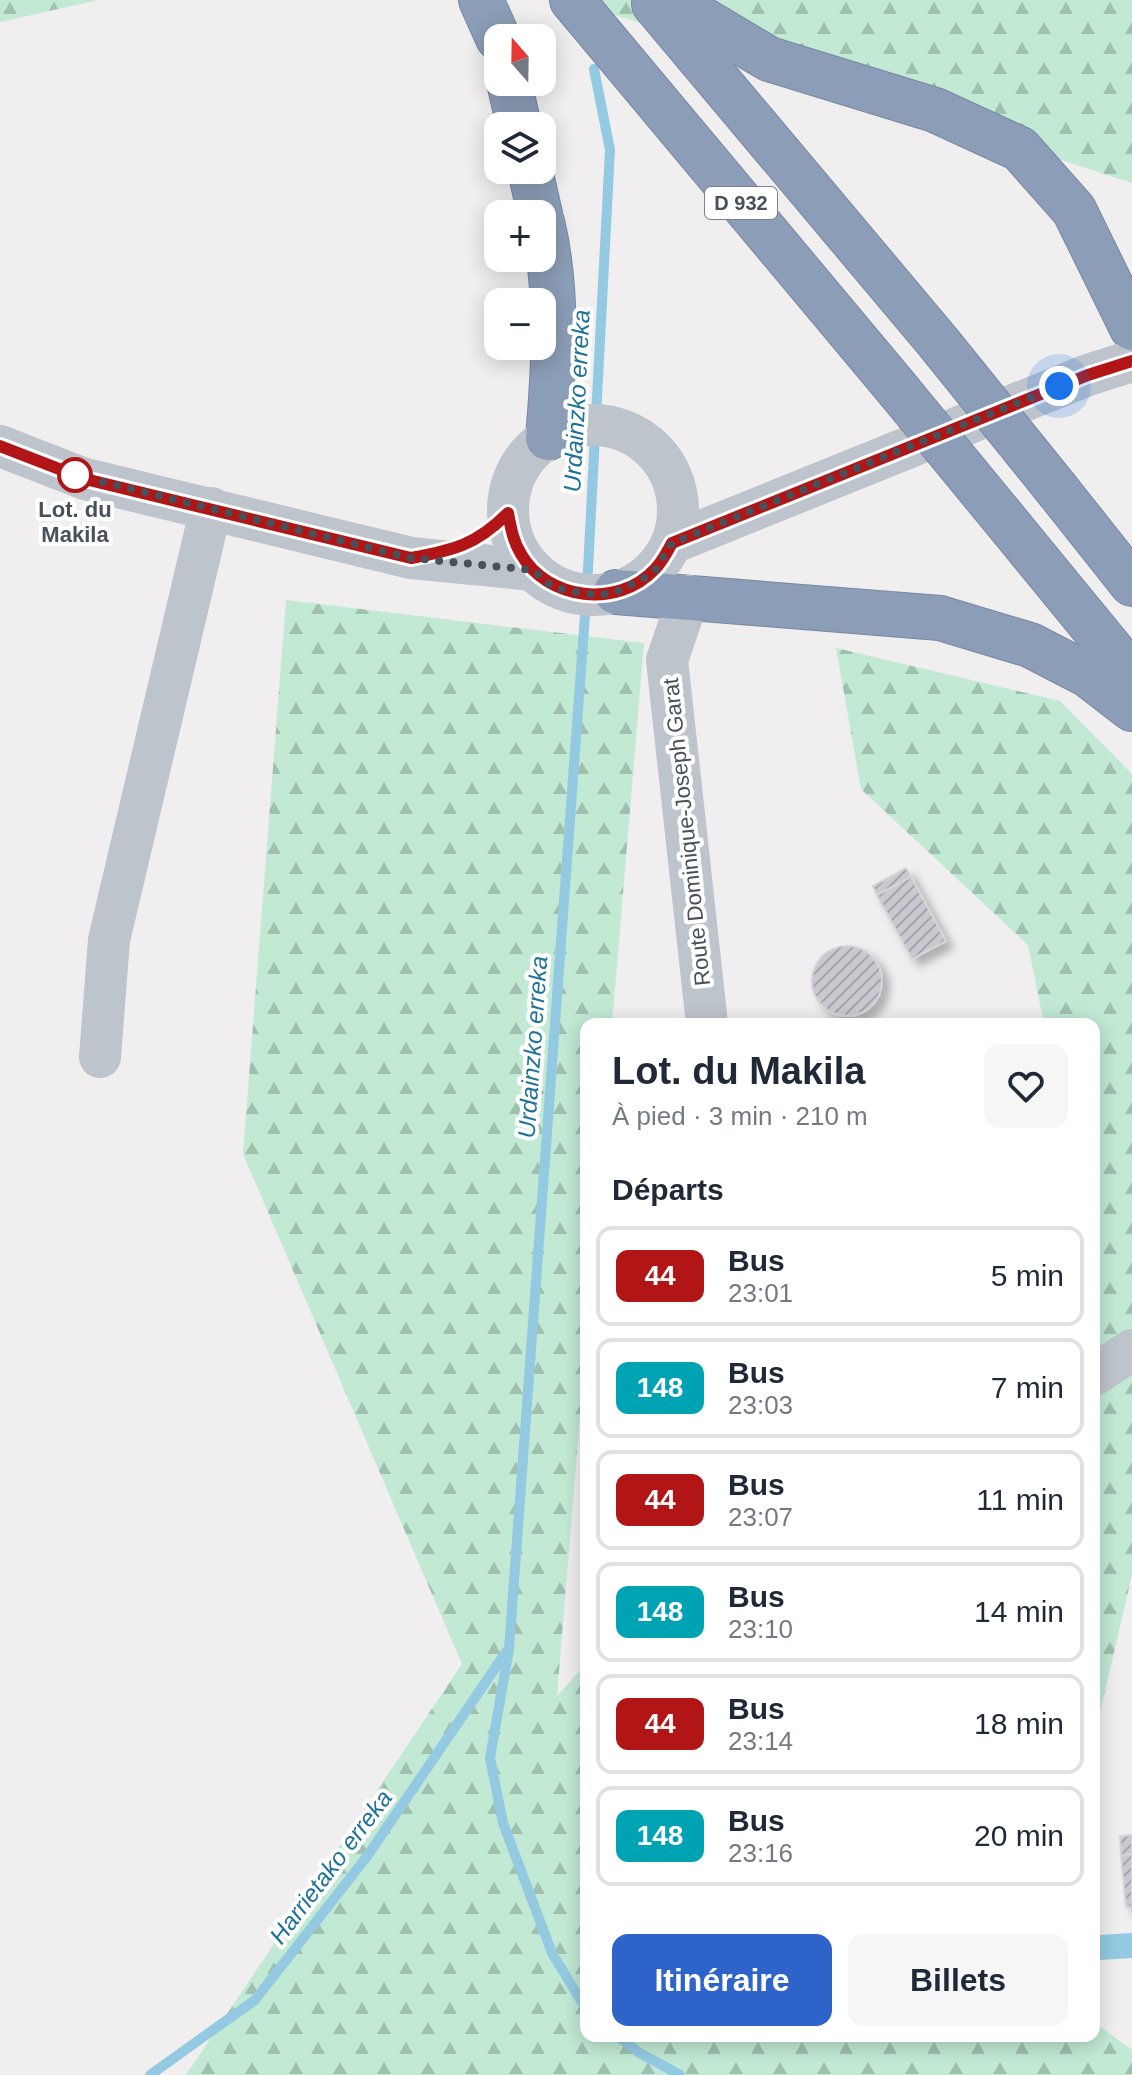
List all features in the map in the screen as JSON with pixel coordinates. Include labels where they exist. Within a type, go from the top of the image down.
[{"type":"highway","points":[[481,0],[492,24]]},
{"type":"highway","name":"D 932","points":[[651,0],[938,342],[1132,584]]},
{"type":"highway","points":[[670,0],[769,59],[935,110],[1020,149],[1074,210],[1132,328]]},
{"type":"highway","name":"D 932","points":[[578,8],[1132,675]]},
{"type":"highway","points":[[550,272],[554,374],[581,430]]},
{"type":"highway","points":[[579,587],[940,618],[1030,645],[1088,675],[1132,709]]},
{"type":"street","points":[[672,543],[1073,380],[1132,361]]},
{"type":"street","points":[[0,446],[85,479],[411,558],[579,587],[643,579],[656,569],[672,543],[679,516],[677,487],[661,456],[639,437],[581,430],[517,469],[508,497],[508,513],[512,536],[522,557],[579,587]]},
{"type":"street","points":[[677,487],[764,506]]},
{"type":"street","points":[[100,1057],[109,940],[211,508]]},
{"type":"street","points":[[411,558],[456,549],[489,532],[508,513]]},
{"type":"street","name":"Route Dominique-Joseph Garat","points":[[689,596],[667,660],[706,1018]]},
{"type":"street","points":[[1100,1371],[1132,1350]]},
{"type":"green space","points":[[0,0],[98,0],[0,22]]},
{"type":"green space","points":[[569,0],[1132,0],[1132,183]]},
{"type":"green space","points":[[286,600],[644,643],[613,1018],[580,1018],[580,1416],[557,1696],[580,1671],[580,2042],[1100,2042],[1100,2026],[1132,2050],[1132,2075],[186,2075],[462,1664],[243,1154]]},
{"type":"green space","points":[[836,648],[1060,701],[1132,774],[1132,1575],[1100,1712],[1100,1018],[1043,1018],[1028,945],[861,789]]},
{"type":"water","points":[[1132,1933],[1132,1958],[1100,1960],[1100,1935]]},
{"type":"building","points":[[906,868],[911,877],[877,895],[873,886]]},
{"type":"building","points":[[911,877],[946,941],[912,959],[877,895]]},
{"type":"building","points":[[854,946],[876,961],[882,981],[880,995],[872,1006],[861,1014],[840,1016],[822,1006],[814,995],[812,974],[822,956],[833,948]]},
{"type":"building","points":[[1132,1835],[1132,1854],[1121,1855],[1120,1836]]},
{"type":"building","points":[[1132,1854],[1132,1907],[1126,1907],[1121,1855]]},
{"type":"waterway","name":"Urdainzko erreka","points":[[580,1999],[552,1953],[503,1823],[490,1758],[509,1649],[587,588],[610,150],[594,69]]},
{"type":"waterway","name":"Harrietako erreka","points":[[150,2075],[255,2000],[368,1855],[506,1652]]},
{"type":"waterway","name":"Urdainzko erreka","points":[[626,2042],[680,2075]]},
{"type":"bus line","name":"44","points":[[0,446],[85,479],[411,558],[456,549],[489,532],[508,513],[512,536],[522,557],[533,570],[550,585],[599,595],[616,592],[643,579],[656,569],[672,543],[1088,375],[1132,361]]},
{"type":"place","name":"Lot. du Makila","points":[[75,475]]},
{"type":"route","points":[[75,475],[411,558],[533,570],[550,585],[599,595],[616,592],[643,579],[656,569],[672,543],[1059,386]]}]
